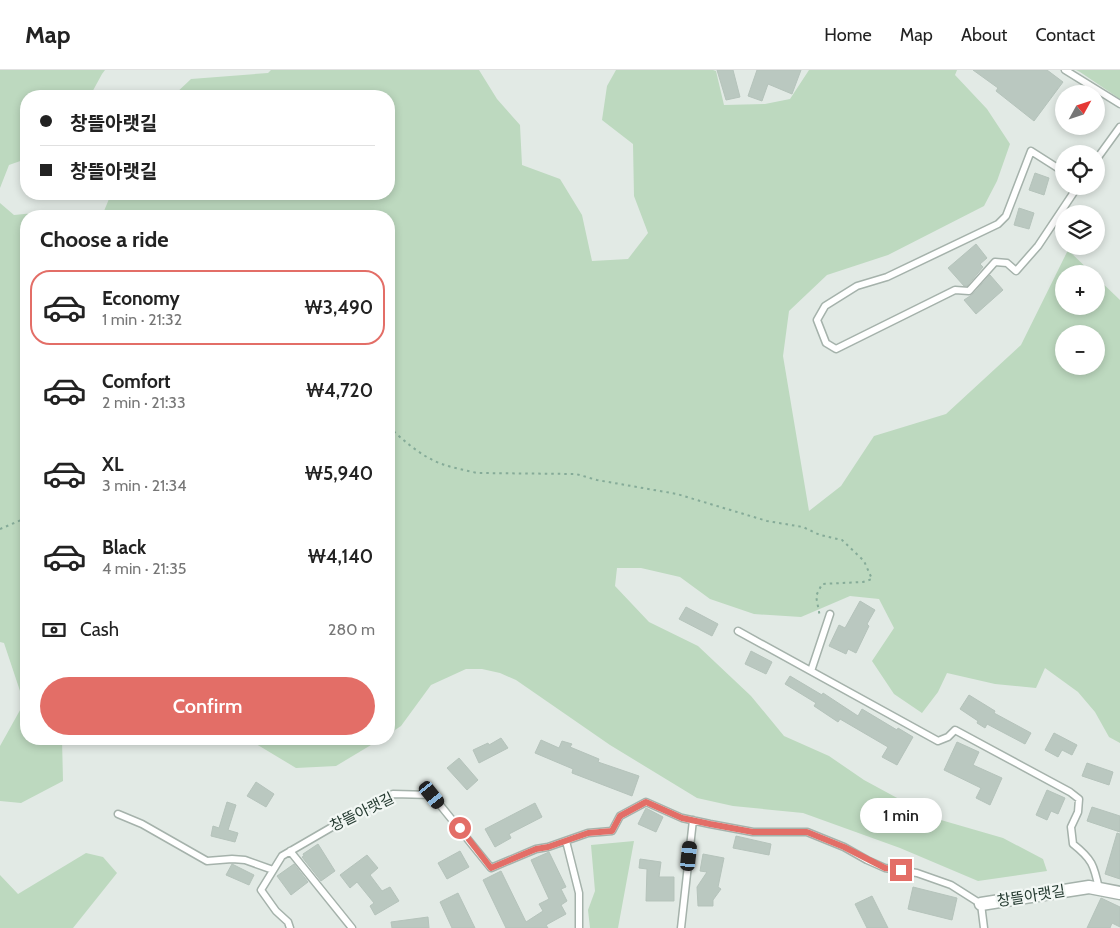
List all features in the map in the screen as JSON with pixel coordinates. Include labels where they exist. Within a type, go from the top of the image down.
[{"type":"street","name":"창뜰아랫길","points":[[981,904],[1089,887],[1120,893]]},
{"type":"lane","points":[[1065,70],[1120,104]]},
{"type":"lane","points":[[1119,129],[1120,139]]},
{"type":"lane","points":[[1105,148],[1119,129]]},
{"type":"lane","points":[[1055,166],[1031,151],[1006,216],[998,224],[887,277],[857,286],[825,306],[817,320],[826,343],[836,349],[955,290],[969,292],[995,262],[1007,264],[1016,271],[1038,246],[1072,195]]},
{"type":"lane","points":[[811,671],[830,614]]},
{"type":"lane","points":[[738,631],[938,741],[948,738],[955,730],[1070,792],[1079,799],[1078,812],[1071,828],[1073,844],[1095,868],[1099,889]]},
{"type":"lane","name":"창뜰아랫길","points":[[290,928],[288,922],[276,911],[261,890],[282,856],[393,794],[432,795],[491,868],[536,849],[548,847],[588,833],[612,831],[620,816],[646,802],[682,818],[753,832],[807,832],[844,847],[885,868],[917,873],[951,885],[981,904]]},
{"type":"lane","points":[[118,814],[142,824],[207,861],[246,860],[273,870]]},
{"type":"lane","points":[[681,928],[693,820]]},
{"type":"lane","points":[[566,841],[579,893],[579,928]]},
{"type":"lane","points":[[290,851],[352,928]]},
{"type":"lane","points":[[981,904],[984,928]]},
{"type":"path","points":[[395,433],[405,442],[441,464],[477,473],[576,474],[597,480],[677,494],[767,521],[803,527],[820,535],[842,540],[864,561],[872,579],[863,582],[822,584],[816,596],[824,634]]},
{"type":"path","points":[[0,529],[20,521]]},
{"type":"green space","points":[[0,70],[105,70],[93,90],[20,90],[20,161],[9,165],[0,188]]},
{"type":"green space","points":[[271,70],[479,70],[497,99],[520,125],[522,165],[560,179],[582,215],[592,261],[628,259],[648,233],[634,196],[633,144],[602,120],[607,86],[616,70],[713,70],[716,71],[724,105],[765,104],[790,99],[809,70],[957,70],[955,75],[987,109],[1010,144],[997,181],[984,206],[888,255],[827,275],[789,311],[783,356],[809,511],[841,486],[874,436],[946,414],[1021,345],[1055,276],[1055,315],[1105,315],[1105,286],[1120,300],[1120,743],[1109,737],[1095,712],[1078,692],[1045,668],[1036,688],[995,684],[947,673],[938,692],[922,713],[894,694],[872,661],[894,628],[879,599],[850,596],[801,617],[754,614],[710,599],[680,577],[641,568],[617,568],[615,586],[649,622],[698,646],[751,696],[784,736],[829,756],[864,780],[934,818],[1003,838],[1043,859],[1047,871],[978,881],[900,848],[803,813],[733,806],[697,798],[610,745],[516,680],[500,673],[482,669],[466,669],[431,685],[401,726],[395,730],[395,210],[104,210],[109,200],[395,200],[395,90],[179,90],[191,79],[268,73]]},
{"type":"green space","points":[[1076,70],[1120,70],[1120,99],[1105,89],[1105,85],[1099,85]]},
{"type":"green space","points":[[0,203],[14,215],[20,214],[20,691],[4,643],[0,642]]},
{"type":"green space","points":[[1066,255],[1073,255],[1084,265],[1061,265]]},
{"type":"green space","points":[[20,710],[20,745],[62,745],[63,781],[21,803],[0,801],[0,746]]},
{"type":"green space","points":[[258,745],[371,745],[336,766],[296,768]]},
{"type":"green space","points":[[634,841],[618,928],[590,928],[588,910],[595,891],[591,845]]},
{"type":"green space","points":[[86,853],[103,857],[117,873],[73,928],[0,928],[0,875],[18,894]]},
{"type":"building","points":[[717,70],[733,70],[740,97],[726,100]]},
{"type":"building","points":[[757,70],[801,70],[792,94],[768,84],[762,101],[748,96]]},
{"type":"building","points":[[973,70],[1047,70],[1063,82],[1061,85],[1055,85],[1055,93],[1034,121],[996,91],[998,88]]},
{"type":"building","points":[[1035,173],[1049,178],[1044,195],[1029,190]]},
{"type":"building","points":[[1019,208],[1034,213],[1029,229],[1014,225]]},
{"type":"building","points":[[976,244],[987,258],[980,264],[983,267],[967,286],[964,286],[948,268]]},
{"type":"building","points":[[990,275],[1003,290],[976,314],[964,300],[973,294]]},
{"type":"building","points":[[860,601],[875,610],[867,624],[869,626],[856,653],[848,649],[846,654],[829,646],[839,625],[845,628]]},
{"type":"building","points":[[686,607],[718,624],[712,636],[679,619]]},
{"type":"building","points":[[751,651],[772,662],[766,674],[745,664]]},
{"type":"building","points":[[790,676],[822,695],[823,693],[858,716],[862,709],[897,730],[898,728],[913,737],[897,765],[882,757],[888,747],[840,719],[838,722],[814,706],[816,703],[785,684]]},
{"type":"building","points":[[969,695],[995,711],[994,713],[1031,733],[1025,744],[987,724],[985,728],[960,709]]},
{"type":"building","points":[[1054,733],[1077,745],[1072,755],[1062,750],[1058,757],[1045,750]]},
{"type":"building","points":[[501,738],[508,748],[479,763],[473,750],[488,743],[489,745]]},
{"type":"building","points":[[541,740],[559,748],[562,741],[572,744],[570,747],[599,759],[598,762],[639,776],[632,796],[572,773],[573,769],[535,753]]},
{"type":"building","points":[[957,742],[979,752],[973,765],[1002,778],[990,805],[976,798],[981,788],[944,770]]},
{"type":"building","points":[[459,758],[478,780],[467,790],[447,768]]},
{"type":"building","points":[[1087,763],[1113,772],[1109,785],[1082,776]]},
{"type":"building","points":[[256,782],[274,794],[266,807],[247,796]]},
{"type":"building","points":[[1047,790],[1065,798],[1058,814],[1051,811],[1047,820],[1036,815]]},
{"type":"building","points":[[227,802],[236,805],[228,830],[238,833],[235,842],[211,836],[213,826],[219,828]]},
{"type":"building","points":[[535,803],[542,817],[509,834],[511,838],[495,847],[485,829]]},
{"type":"building","points":[[1092,807],[1120,816],[1120,832],[1087,821]]},
{"type":"building","points":[[646,808],[663,817],[656,832],[638,824]]},
{"type":"building","points":[[1117,833],[1120,834],[1120,879],[1105,874]]},
{"type":"building","points":[[736,836],[771,844],[769,855],[733,848]]},
{"type":"building","points":[[318,844],[335,871],[321,881],[302,857],[304,856],[303,854]]},
{"type":"building","points":[[460,851],[469,867],[447,879],[438,863]]},
{"type":"building","points":[[549,852],[566,887],[561,889],[567,901],[561,905],[566,914],[546,925],[548,928],[506,928],[483,880],[501,871],[526,922],[543,911],[539,904],[549,899],[531,860]]},
{"type":"building","points":[[703,854],[724,858],[718,887],[721,889],[713,900],[713,906],[698,906],[697,887],[707,872],[700,871]]},
{"type":"building","points":[[367,855],[378,868],[370,875],[382,891],[390,887],[399,901],[375,915],[370,906],[374,903],[357,882],[350,888],[340,875]]},
{"type":"building","points":[[640,859],[661,862],[659,877],[674,877],[674,901],[646,901],[647,869],[639,868]]},
{"type":"building","points":[[232,864],[254,875],[249,885],[226,875]]},
{"type":"building","points":[[294,864],[308,882],[291,895],[277,876]]},
{"type":"building","points":[[913,887],[957,898],[952,920],[908,909]]},
{"type":"building","points":[[458,893],[475,928],[452,928],[440,902]]},
{"type":"building","points":[[872,896],[888,928],[867,928],[855,904]]},
{"type":"building","points":[[1101,898],[1120,907],[1120,927],[1112,923],[1110,928],[1087,928]]},
{"type":"building","points":[[428,917],[429,928],[392,928],[391,922]]},
{"type":"route","points":[[460,828],[491,868],[536,849],[548,847],[588,833],[612,831],[620,816],[646,802],[682,818],[710,824],[753,832],[807,832],[844,847],[885,868],[901,870]]}]
